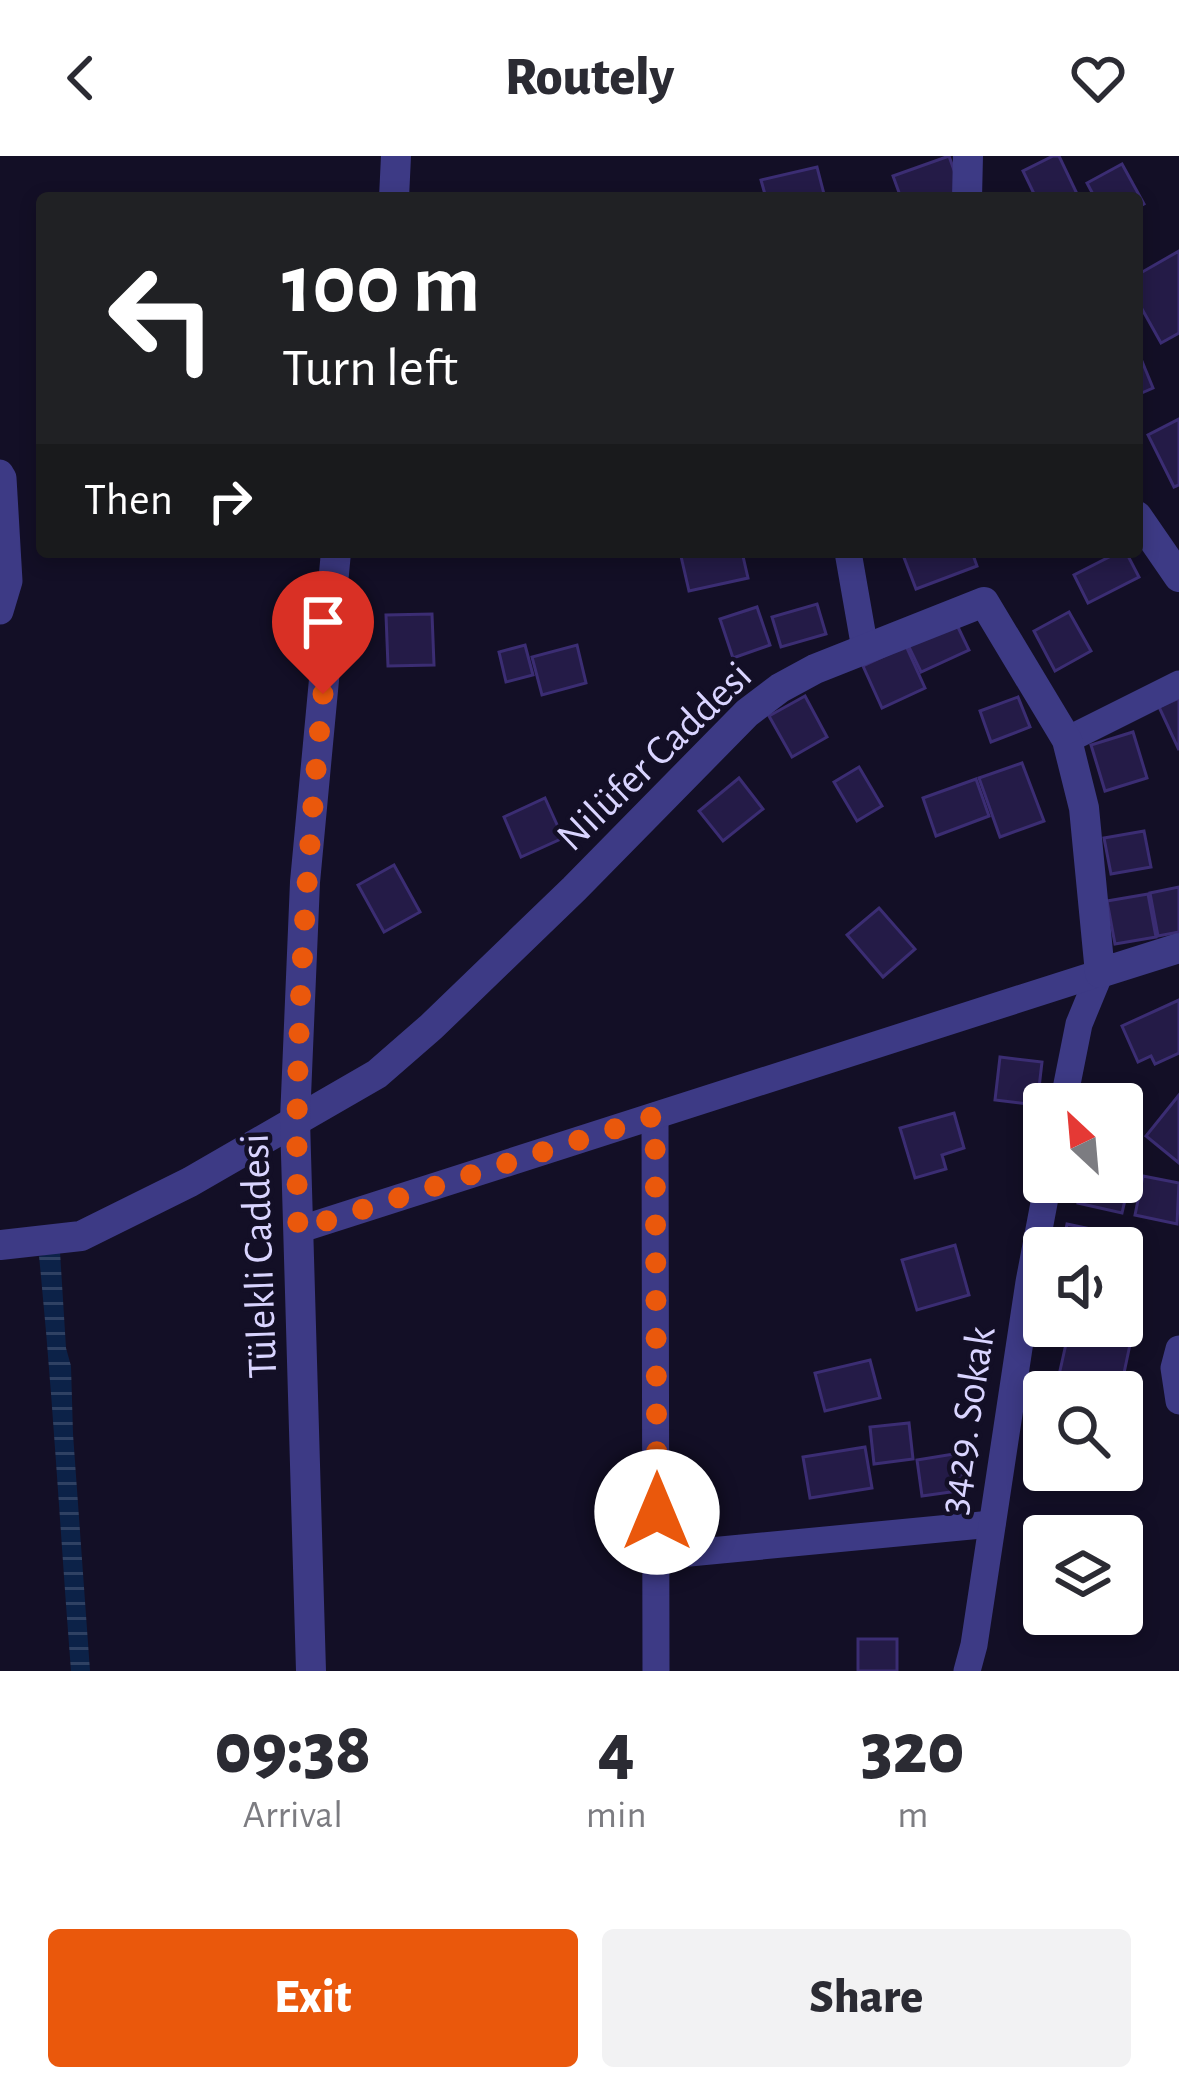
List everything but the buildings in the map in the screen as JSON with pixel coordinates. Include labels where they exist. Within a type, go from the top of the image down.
[{"type":"street","points":[[394,192],[397,156]]},
{"type":"street","points":[[967,192],[968,156]]},
{"type":"street","points":[[0,473],[9,581],[0,611]]},
{"type":"street","points":[[1143,525],[1179,577]]},
{"type":"street","name":"Tülekli Caddesi","points":[[311,1671],[295,1120],[305,883],[335,558]]},
{"type":"street","points":[[849,558],[865,649]]},
{"type":"street","name":"Nilüfer Caddesi","points":[[0,1245],[81,1236],[190,1182],[377,1074],[574,889],[747,713],[780,688],[984,602],[1067,740],[1084,808],[1100,973]]},
{"type":"street","points":[[1067,740],[1179,684]]},
{"type":"street","points":[[298,1230],[1179,948]]},
{"type":"street","points":[[1067,1083],[1078,1024],[1100,973]]},
{"type":"street","points":[[655,1116],[656,1671]]},
{"type":"street","name":"3429. Sokak","points":[[967,1671],[1044,1203]]},
{"type":"street","points":[[1179,1349],[1174,1368],[1179,1401]]},
{"type":"street","points":[[658,1556],[992,1524]]},
{"type":"water","points":[[60,1252],[90,1671],[71,1671],[39,1256]]},
{"type":"route","points":[[323,694],[305,883],[295,1120],[298,1230],[655,1116],[657,1512]]}]
